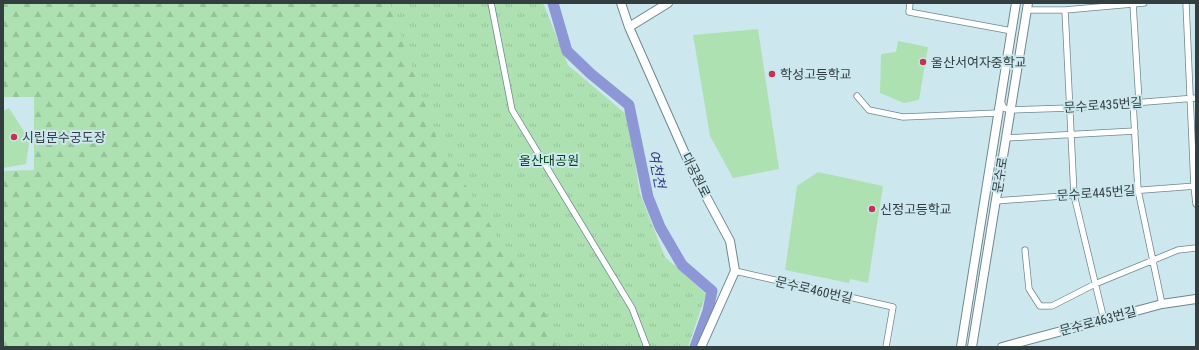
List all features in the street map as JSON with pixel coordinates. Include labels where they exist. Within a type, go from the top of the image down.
[{"type":"main road","name":"대공원로","points":[[621,3],[629,27],[694,174],[730,241],[735,271]]},
{"type":"main road","points":[[629,27],[668,3]]},
{"type":"main road","name":"문수로","points":[[961,347],[1016,3]]},
{"type":"main road","name":"문수로","points":[[972,347],[1027,7]]},
{"type":"main road","points":[[991,159],[994,149],[999,146],[1002,151],[1002,162]]},
{"type":"main road","points":[[703,347],[735,271]]},
{"type":"main road","name":"문수로463번길","points":[[1002,347],[1024,344],[1162,304],[1196,299]]},
{"type":"main road","points":[[968,304],[968,315],[971,319],[976,316],[979,305]]},
{"type":"main road","points":[[963,331],[965,347]]},
{"type":"main road","points":[[1014,347],[1024,344]]},
{"type":"street","points":[[491,3],[512,110],[632,308],[647,347]]},
{"type":"street","points":[[910,3],[909,12],[1012,31]]},
{"type":"street","points":[[1027,7],[1065,10],[1144,3]]},
{"type":"street","points":[[1186,3],[1193,98],[1196,204]]},
{"type":"street","points":[[1133,4],[1136,102],[1135,131],[1138,190],[1162,304]]},
{"type":"street","points":[[1065,10],[1074,194],[1104,320]]},
{"type":"street","points":[[857,96],[869,110],[903,118],[998,113]]},
{"type":"street","points":[[1001,98],[1003,107],[1010,110]]},
{"type":"street","name":"문수로435번길","points":[[1010,110],[1070,108],[1193,98]]},
{"type":"street","points":[[1006,138],[1135,131]]},
{"type":"street","name":"문수로445번길","points":[[996,200],[1195,186]]},
{"type":"street","points":[[1025,250],[1029,289],[1040,306],[1052,306],[1095,284],[1178,250],[1196,248]]},
{"type":"street","name":"문수로460번길","points":[[735,271],[893,307],[886,347]]},
{"type":"green space","points":[[3,3],[478,3],[612,347],[3,347],[3,171],[34,170],[34,97],[3,97]]},
{"type":"green space","name":"울산대공원","points":[[390,3],[543,3],[568,65],[627,115],[640,194],[665,257],[706,294],[688,347],[556,347],[549,320],[437,139]]},
{"type":"green space","points":[[758,29],[779,169],[733,178],[710,136],[693,35]]},
{"type":"green space","points":[[898,41],[928,47],[919,100],[904,103],[880,93],[881,54],[896,52]]},
{"type":"green space","name":"시립문수궁도장","points":[[9,108],[23,130],[29,144],[26,164],[3,168],[3,111]]},
{"type":"green space","points":[[818,172],[883,186],[868,283],[850,279],[849,283],[785,270],[797,186]]},
{"type":"waterway","name":"여천천","points":[[553,3],[567,51],[591,74],[629,105],[648,197],[660,227],[682,265],[712,291],[708,311],[695,347]]},
{"type":"place","name":"울산서여자중학교","points":[[923,62]]},
{"type":"place","name":"학성고등학교","points":[[772,74]]},
{"type":"place","name":"시립문수궁도장","points":[[14,137]]},
{"type":"place","name":"신정고등학교","points":[[872,209]]}]
